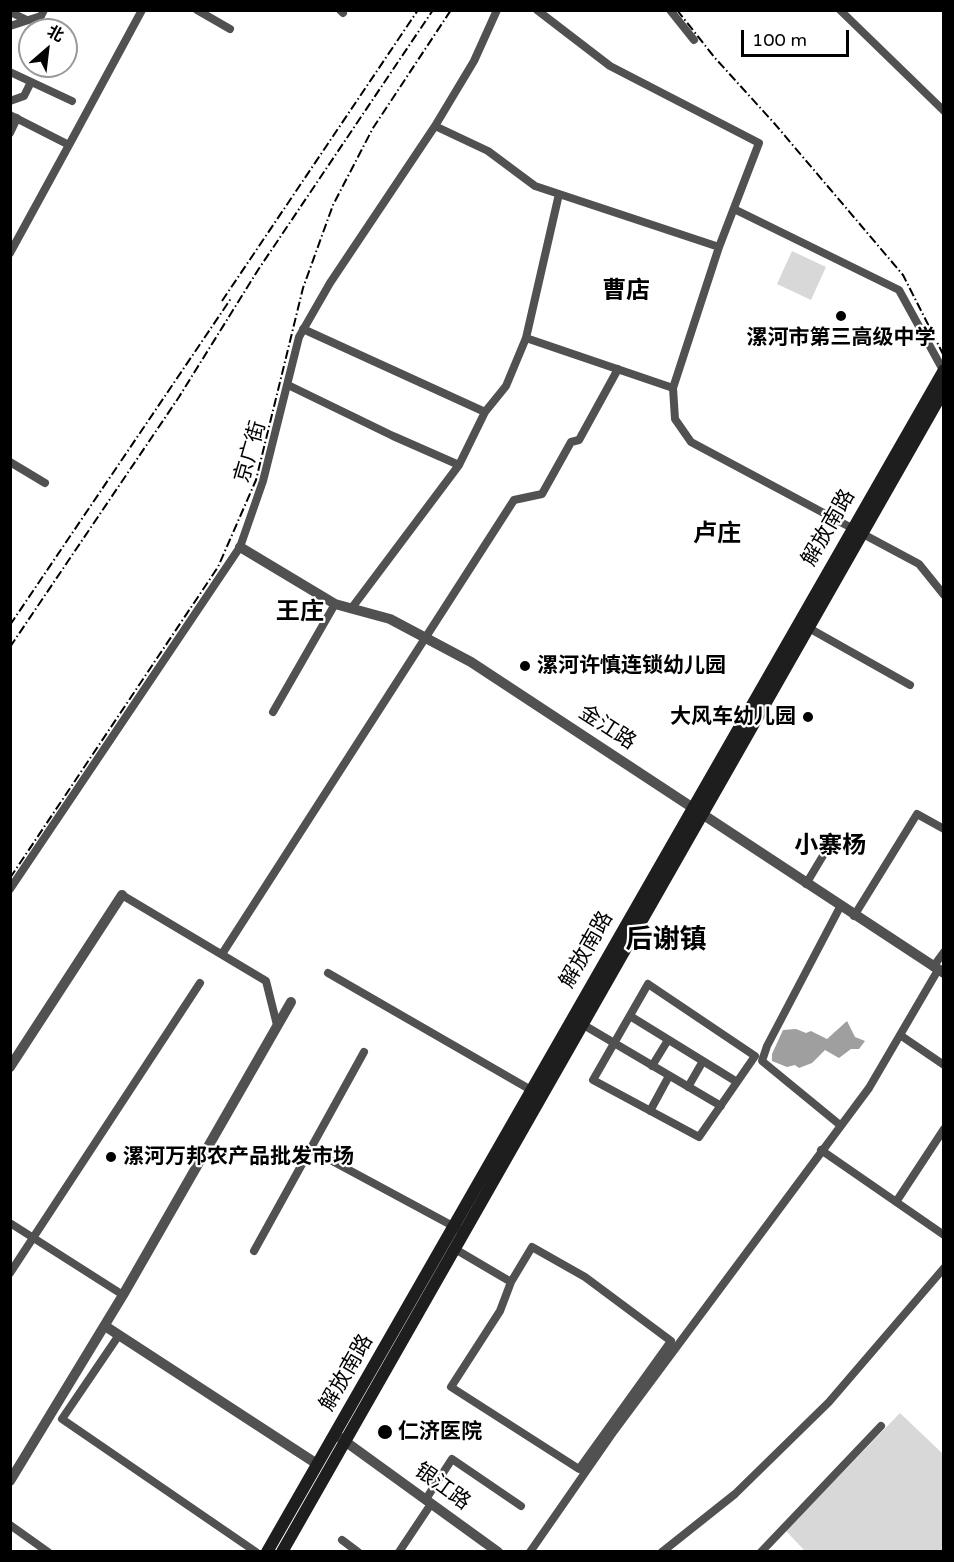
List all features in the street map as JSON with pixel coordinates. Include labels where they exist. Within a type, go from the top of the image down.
[{"type":"main road","name":"解放南路","points":[[267,1551],[582,1024],[696,810],[856,530],[944,370]]},
{"type":"main road","name":"解放南路","points":[[282,1551],[455,1249],[459,1229],[531,1090],[807,627],[856,530],[944,390]]},
{"type":"street","points":[[10,253],[142,10]]},
{"type":"street","points":[[197,10],[230,29]]},
{"type":"street","name":"京广街","points":[[10,889],[240,547],[263,481],[303,329],[330,283],[435,126],[474,61],[497,10]]},
{"type":"street","points":[[537,10],[610,66],[759,142],[719,247],[673,388],[675,418],[691,442],[919,564],[944,594]]},
{"type":"street","points":[[670,10],[693,40]]},
{"type":"street","points":[[840,10],[944,111]]},
{"type":"street","points":[[10,72],[72,101]]},
{"type":"street","points":[[10,101],[24,96],[30,82]]},
{"type":"street","points":[[10,133],[14,117],[69,145]]},
{"type":"street","points":[[435,126],[488,151],[535,186],[719,247]]},
{"type":"street","points":[[351,609],[459,465],[485,412],[506,386],[526,339],[559,194]]},
{"type":"street","points":[[734,210],[899,290],[944,370]]},
{"type":"street","points":[[303,329],[485,412]]},
{"type":"street","points":[[526,339],[673,388]]},
{"type":"street","points":[[222,954],[514,500],[543,494],[572,442],[579,440],[618,369]]},
{"type":"street","points":[[288,385],[459,465]]},
{"type":"street","points":[[10,462],[45,483]]},
{"type":"street","name":"金江路","points":[[240,547],[335,604],[390,619],[471,662],[938,970]]},
{"type":"street","points":[[273,712],[335,604]]},
{"type":"street","points":[[807,627],[910,685]]},
{"type":"street","points":[[854,916],[917,814],[944,829]]},
{"type":"street","points":[[806,884],[827,849]]},
{"type":"street","points":[[10,1067],[122,895],[266,981],[277,1025]]},
{"type":"street","points":[[840,907],[767,1046],[762,1061],[840,1125]]},
{"type":"street","points":[[530,1551],[621,1422],[869,1088],[938,970],[944,952]]},
{"type":"street","points":[[328,973],[531,1090]]},
{"type":"street","points":[[10,1273],[200,983]]},
{"type":"street","points":[[648,984],[755,1056],[699,1137],[593,1080],[630,1016],[648,984]]},
{"type":"street","points":[[10,1481],[105,1326],[291,1002]]},
{"type":"street","points":[[630,1016],[737,1082]]},
{"type":"street","points":[[582,1024],[721,1106]]},
{"type":"street","points":[[900,1035],[944,1065]]},
{"type":"street","points":[[652,1066],[668,1040]]},
{"type":"street","points":[[254,1251],[364,1052]]},
{"type":"street","points":[[688,1087],[703,1061]]},
{"type":"street","points":[[650,1111],[669,1076]]},
{"type":"street","points":[[896,1202],[944,1129]]},
{"type":"street","points":[[310,1149],[459,1229]]},
{"type":"street","points":[[821,1150],[944,1235]]},
{"type":"street","points":[[10,1222],[123,1295]]},
{"type":"street","points":[[532,1247],[585,1277],[671,1341],[579,1469],[451,1387],[500,1311],[511,1282],[532,1247]]},
{"type":"street","points":[[455,1249],[511,1282]]},
{"type":"street","points":[[662,1551],[735,1494],[829,1402],[944,1268]]},
{"type":"street","points":[[105,1326],[317,1464]]},
{"type":"street","points":[[119,1335],[62,1419],[256,1551]]},
{"type":"street","points":[[761,1551],[881,1426]]},
{"type":"street","name":"银江路","points":[[335,1434],[498,1551]]},
{"type":"street","points":[[399,1551],[453,1459],[520,1506]]},
{"type":"street","points":[[10,1525],[48,1551]]},
{"type":"street","points":[[342,1540],[358,1551]]},
{"type":"shaded area","points":[[792,251],[826,267],[811,300],[777,284]]},
{"type":"shaded area","points":[[847,1021],[855,1037],[865,1041],[859,1049],[851,1049],[839,1058],[825,1050],[812,1063],[799,1068],[795,1065],[787,1067],[772,1061],[772,1054],[783,1030],[796,1029],[806,1033],[811,1031],[827,1039]]},
{"type":"shaded area","points":[[900,1413],[943,1454],[943,1551],[805,1551],[786,1531]]},
{"type":"railway","points":[[222,301],[418,10]]},
{"type":"railway","points":[[10,647],[179,397],[258,270],[433,10]]},
{"type":"railway","points":[[10,878],[218,567],[256,480],[303,288],[333,205],[373,128],[451,10]]},
{"type":"railway","points":[[677,10],[715,58],[774,123],[903,275],[944,356]]},
{"type":"railway","points":[[10,625],[232,297]]},
{"type":"place","name":"漯河市第三高级中学","points":[[841,316]]},
{"type":"place","name":"漯河许慎连锁幼儿园","points":[[525,666]]},
{"type":"place","name":"大风车幼儿园","points":[[808,717]]},
{"type":"place","name":"漯河万邦农产品批发市场","points":[[111,1157]]},
{"type":"place","name":"仁济医院","points":[[385,1432]]},
{"type":"district","name":"曹店","points":[[626,292]]},
{"type":"district","name":"卢庄","points":[[717,535]]},
{"type":"district","name":"王庄","points":[[300,613]]},
{"type":"district","name":"小寨杨","points":[[830,847]]},
{"type":"district","name":"后谢镇","points":[[666,941]]}]
